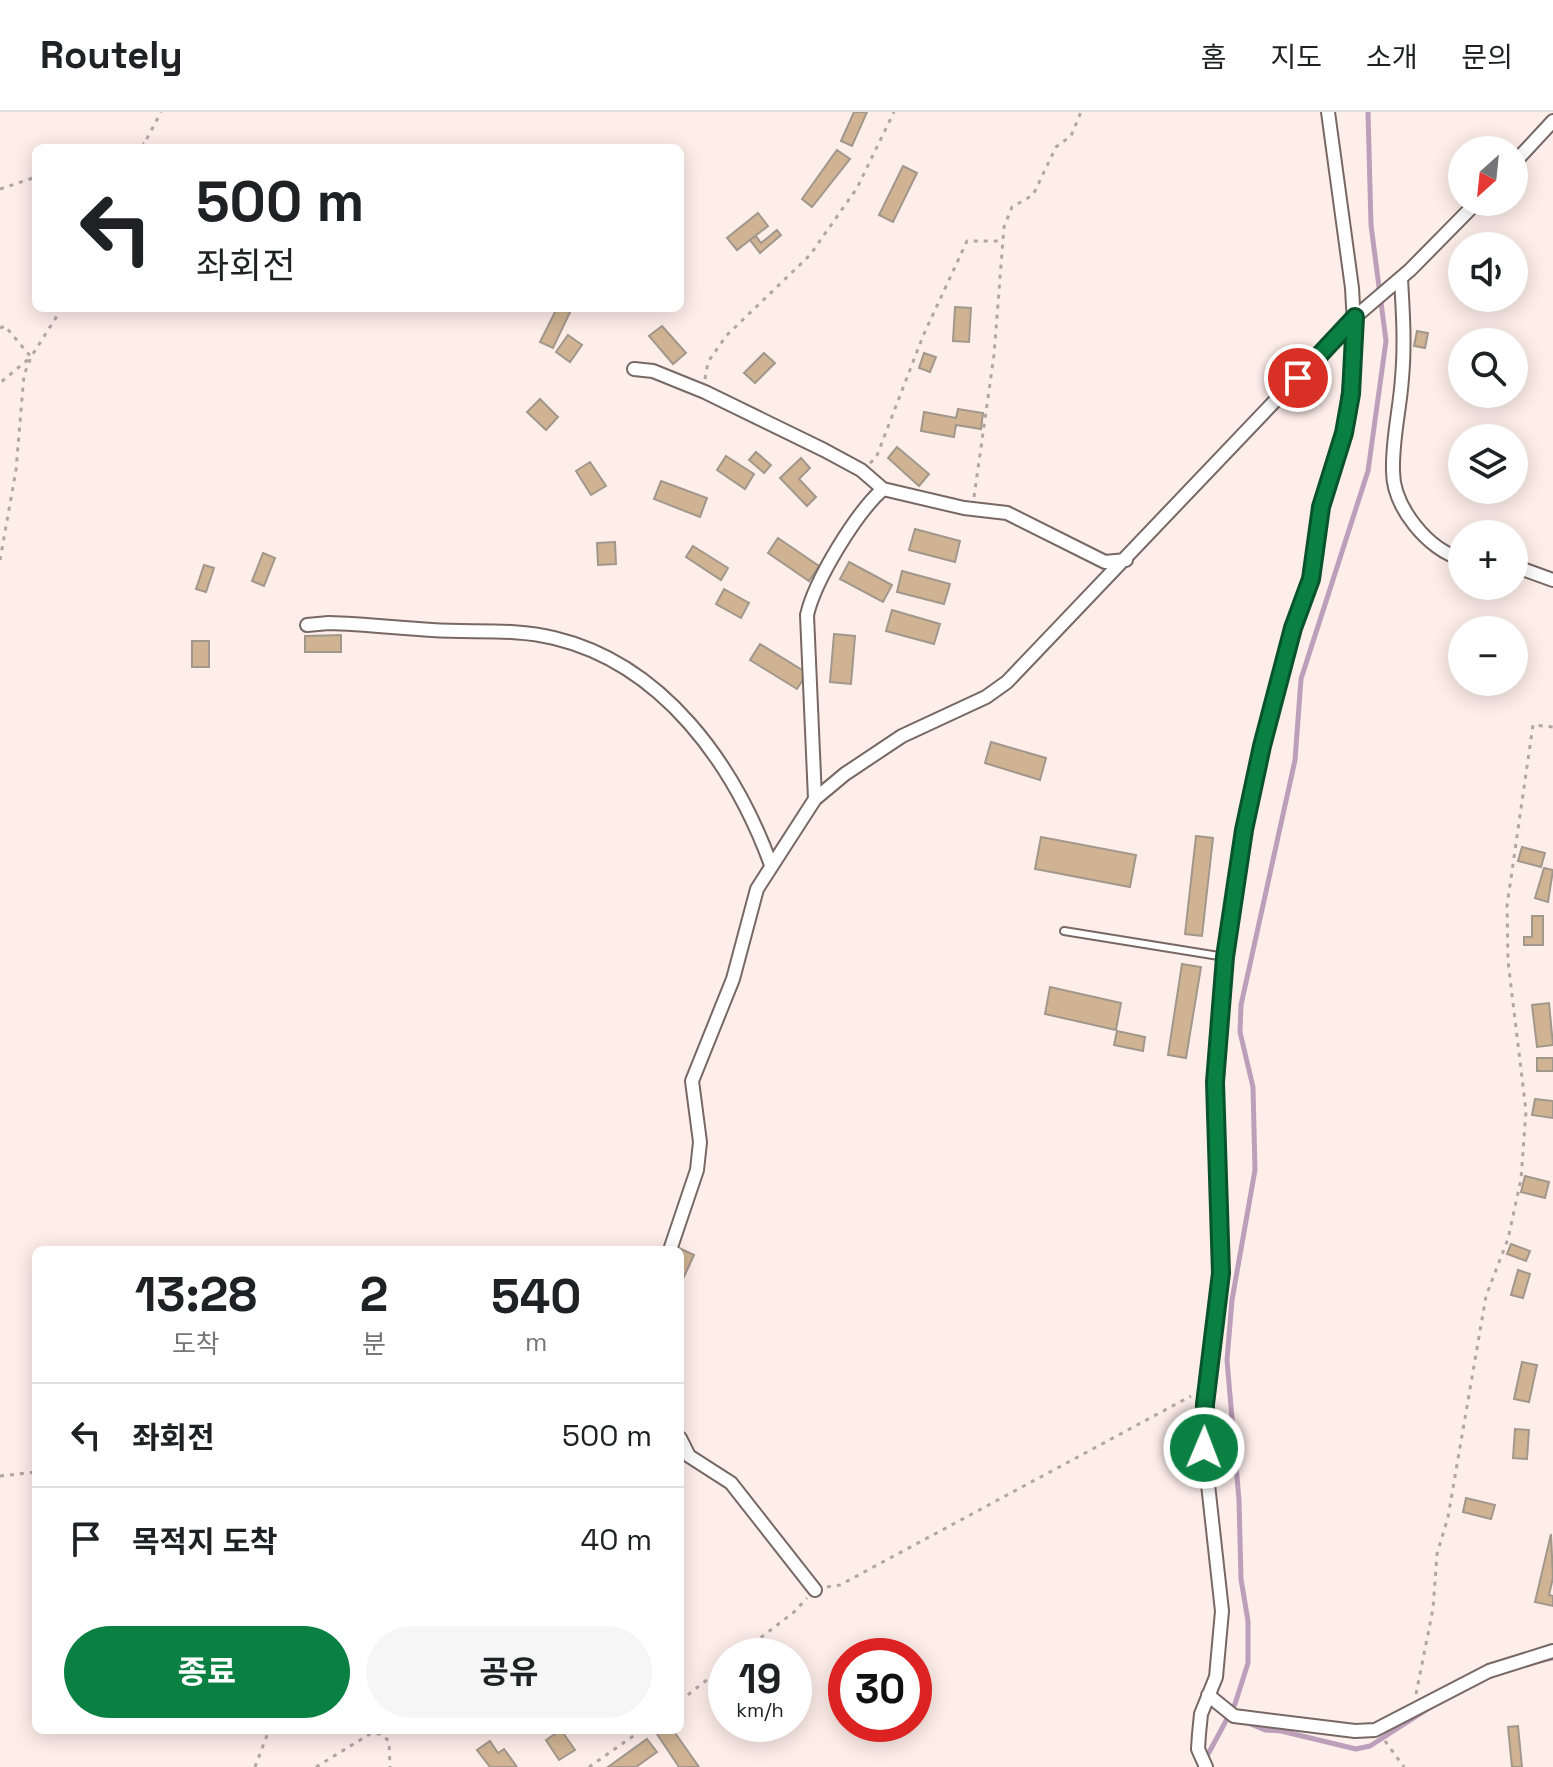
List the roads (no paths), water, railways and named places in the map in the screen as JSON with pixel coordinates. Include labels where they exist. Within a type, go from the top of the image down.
[{"type":"street","points":[[1206,1767],[1198,1749],[1201,1714],[1216,1677],[1222,1611],[1204,1448],[1221,1273],[1215,1082],[1225,957],[1244,830],[1259,760],[1293,628],[1311,579],[1321,507],[1344,433],[1351,394],[1355,317],[1328,112]]},
{"type":"street","points":[[1528,148],[1553,121]]},
{"type":"street","points":[[671,1246],[697,1170],[700,1142],[692,1081],[733,979],[757,889],[815,799],[845,774],[902,736],[986,697],[1007,682],[1355,317],[1396,283],[1463,216]]},
{"type":"street","points":[[1396,283],[1403,377],[1392,472],[1396,489],[1422,533],[1448,554]]},
{"type":"street","points":[[634,369],[653,371],[705,392],[861,470],[883,489],[973,509],[1007,513],[1105,562],[1126,560]]},
{"type":"street","points":[[815,799],[807,615],[811,600],[840,550],[883,489]]},
{"type":"street","points":[[1528,571],[1553,580]]},
{"type":"street","points":[[307,625],[329,623],[520,633],[553,638],[613,660],[659,690],[707,746],[749,813],[771,865]]},
{"type":"street","points":[[684,1444],[699,1465],[731,1483],[815,1590]]},
{"type":"street","points":[[1208,1695],[1234,1716],[1355,1731],[1375,1730],[1489,1671],[1553,1651]]},
{"type":"lane","points":[[1064,931],[1225,957]]},
{"type":"waterway","points":[[1206,1758],[1235,1704],[1248,1663],[1248,1621],[1241,1579],[1239,1500],[1227,1360],[1232,1300],[1255,1170],[1253,1087],[1240,1032],[1241,1005],[1295,760],[1301,679],[1368,471],[1386,341],[1371,225],[1368,112]]},
{"type":"waterway","points":[[1538,1661],[1553,1658]]},
{"type":"waterway","points":[[1241,1720],[1265,1730],[1356,1749],[1370,1746],[1434,1705]]}]
